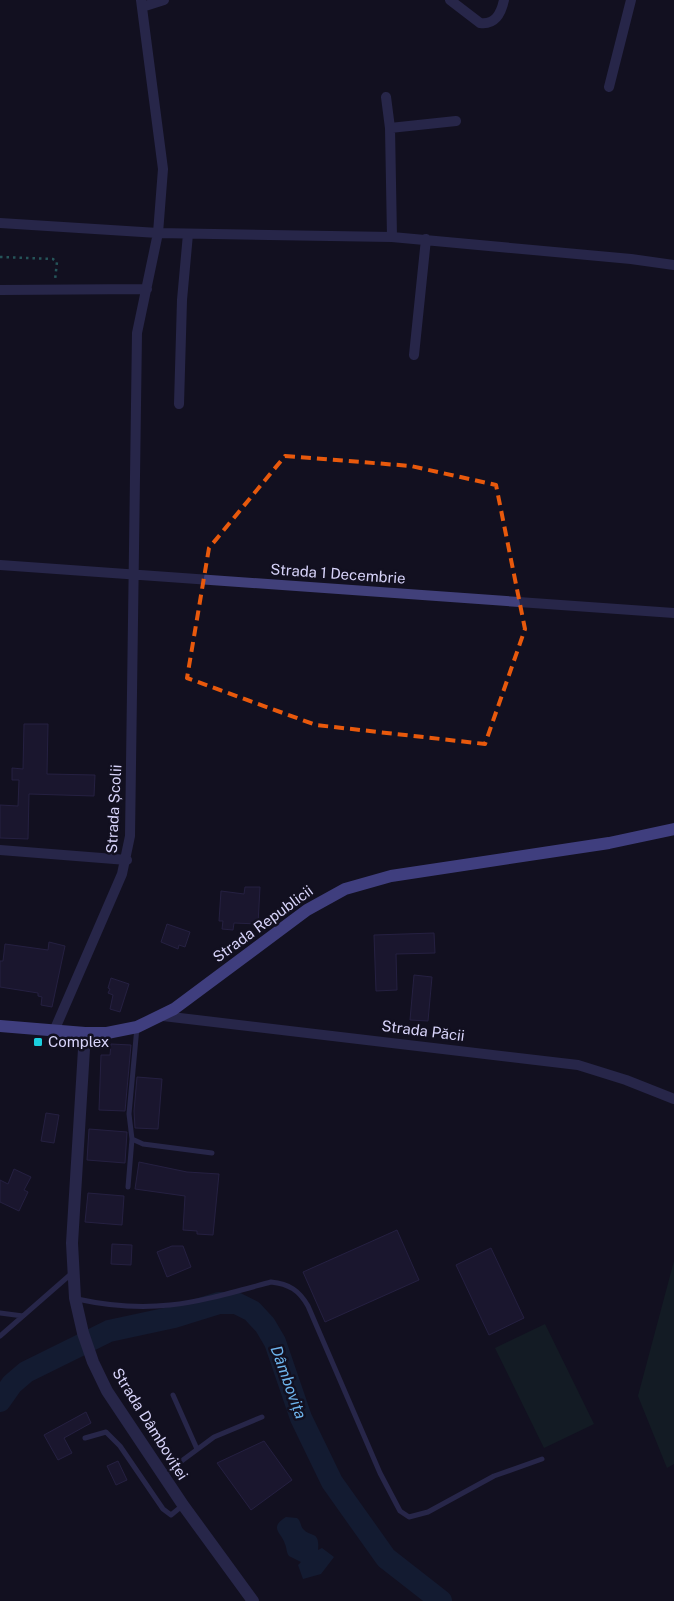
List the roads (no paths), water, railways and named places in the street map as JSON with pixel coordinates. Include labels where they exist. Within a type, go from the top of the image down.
[{"type":"main road","name":"Strada Republicii","points":[[0,1026],[85,1033],[107,1033],[136,1028],[163,1016],[319,902],[345,889],[391,876],[609,842],[674,829]]},
{"type":"street","points":[[142,4],[164,0]]},
{"type":"street","points":[[450,0],[480,23],[486,24],[492,22],[498,16],[504,0]]},
{"type":"street","points":[[609,87],[631,0]]},
{"type":"street","name":"Strada Școlii","points":[[54,1031],[127,860],[130,836],[137,333],[158,233],[163,169],[142,4]]},
{"type":"street","points":[[386,97],[390,128],[392,237]]},
{"type":"street","points":[[390,128],[456,121]]},
{"type":"street","points":[[0,223],[158,233],[392,237],[674,265]]},
{"type":"street","points":[[179,404],[182,300],[188,234]]},
{"type":"street","points":[[414,355],[426,240]]},
{"type":"street","points":[[0,290],[147,289]]},
{"type":"street","name":"Strada 1 Decembrie","points":[[0,565],[674,613]]},
{"type":"street","points":[[0,850],[127,860]]},
{"type":"street","name":"Strada Păcii","points":[[163,1016],[578,1065],[626,1080],[674,1099]]},
{"type":"street","name":"Strada Dâmboviței","points":[[85,1033],[72,1215],[72,1274],[75,1300],[93,1362],[107,1391],[162,1475],[253,1601]]},
{"type":"lane","points":[[128,1188],[132,1139],[129,1114],[136,1028]]},
{"type":"lane","points":[[132,1139],[150,1146],[212,1153]]},
{"type":"lane","points":[[0,1336],[72,1274]]},
{"type":"lane","points":[[75,1300],[109,1306],[144,1308],[192,1304],[271,1282],[285,1283],[296,1290],[308,1306],[380,1473],[400,1511],[408,1518],[428,1512],[494,1476],[542,1459]]},
{"type":"lane","points":[[0,1313],[23,1316]]},
{"type":"lane","points":[[173,1395],[197,1449]]},
{"type":"lane","points":[[162,1475],[214,1437],[262,1417]]},
{"type":"lane","points":[[85,1438],[106,1432],[120,1446],[163,1509],[171,1515],[183,1505]]},
{"type":"water","points":[[286,1517],[297,1518],[303,1529],[314,1535],[318,1540],[318,1550],[322,1548],[334,1557],[321,1574],[303,1579],[298,1565],[301,1562],[287,1553],[286,1546],[277,1527]]},
{"type":"waterway","name":"Dâmbovița","points":[[0,1401],[12,1384],[26,1372],[109,1331],[174,1317],[219,1303],[236,1303],[252,1311],[265,1325],[275,1342],[301,1418],[332,1482],[386,1558],[441,1601]]},
{"type":"place","name":"Complex","points":[[38,1042]]}]
